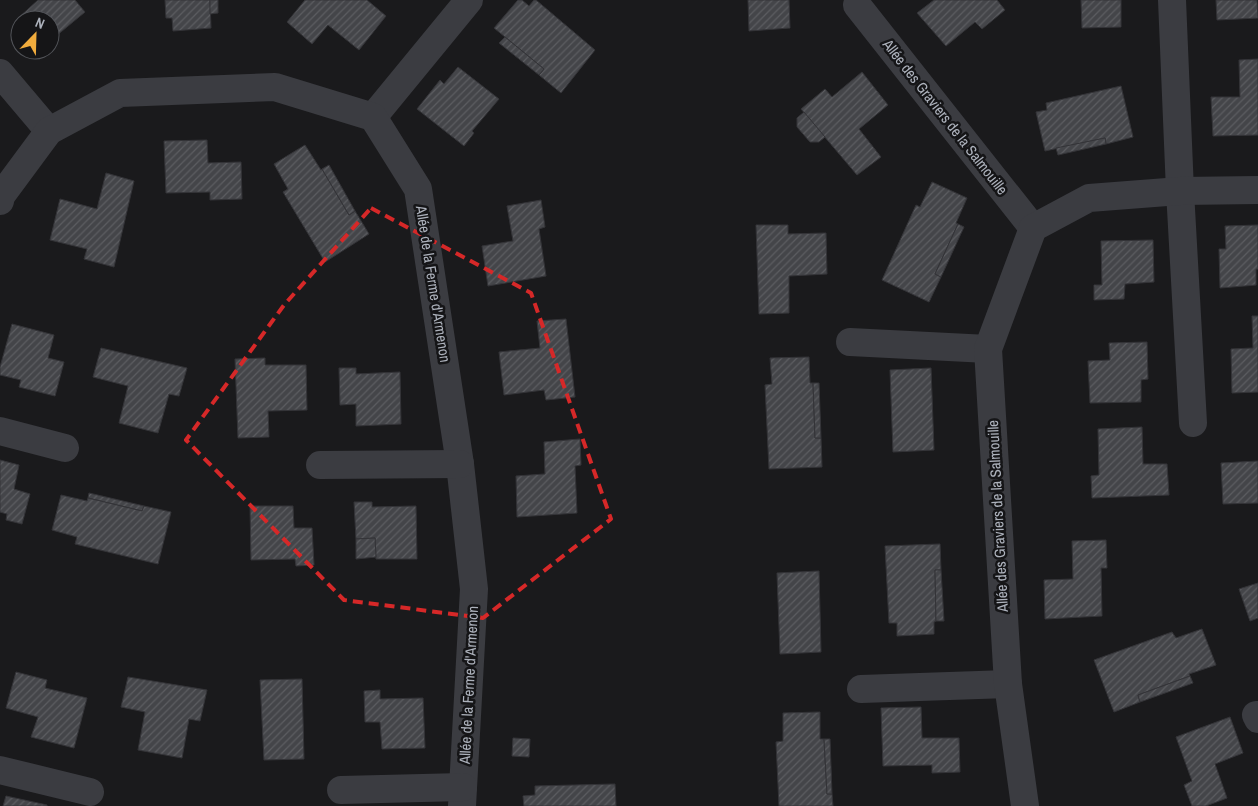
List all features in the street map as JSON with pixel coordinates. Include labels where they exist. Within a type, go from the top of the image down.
[{"type":"street","points":[[0,201],[1,196],[50,131],[120,93],[274,87],[373,117],[468,0]]},
{"type":"street","points":[[1172,0],[1193,423]]},
{"type":"street","name":"Allée des Graviers de la Salmouille","points":[[857,6],[1033,228],[988,348],[1008,684],[1025,806]]},
{"type":"street","points":[[0,73],[50,131]]},
{"type":"street","name":"Allée de la Ferme d'Armenon","points":[[342,790],[463,797],[474,589],[460,464],[418,189],[373,117]]},
{"type":"street","points":[[1033,228],[1090,198],[1180,191],[1258,190]]},
{"type":"street","points":[[850,342],[988,348]]},
{"type":"street","points":[[0,431],[65,448]]},
{"type":"street","points":[[320,465],[460,464]]},
{"type":"street","points":[[861,689],[1008,684]]},
{"type":"street","points":[[0,770],[90,792]]},
{"type":"highlighted area","points":[[371,208],[531,293],[611,519],[483,618],[344,600],[186,440],[284,305]]},
{"type":"building","points":[[38,0],[75,0],[85,12],[60,33],[60,10],[27,10]]},
{"type":"building","points":[[165,0],[210,0],[211,28],[173,31],[172,18],[166,18]]},
{"type":"building","points":[[210,0],[218,0],[218,13],[210,14]]},
{"type":"building","points":[[305,0],[367,0],[386,16],[359,50],[328,25],[312,44],[287,22]]},
{"type":"building","points":[[518,0],[522,0],[529,6],[536,0],[595,50],[561,93],[539,75],[544,69],[494,28]]},
{"type":"building","points":[[748,0],[789,0],[790,28],[749,31]]},
{"type":"building","points":[[934,0],[997,0],[1005,10],[982,29],[975,22],[946,46],[917,13]]},
{"type":"building","points":[[1081,0],[1121,0],[1121,27],[1082,28]]},
{"type":"building","points":[[1216,0],[1257,0],[1258,18],[1217,20]]},
{"type":"building","points":[[505,37],[544,69],[539,75],[499,43]]},
{"type":"building","points":[[1258,59],[1258,135],[1213,136],[1211,97],[1240,97],[1239,60]]},
{"type":"building","points":[[458,67],[499,99],[472,131],[474,133],[464,146],[417,109],[440,80],[444,84]]},
{"type":"building","points":[[862,72],[888,105],[859,129],[881,157],[857,175],[801,109],[825,89],[832,97]]},
{"type":"building","points":[[1121,86],[1133,137],[1106,144],[1105,138],[1045,151],[1036,112],[1047,110],[1046,103]]},
{"type":"building","points":[[804,112],[825,137],[819,142],[810,142],[797,127],[797,118]]},
{"type":"building","points":[[1105,138],[1106,144],[1058,155],[1056,148]]},
{"type":"building","points":[[207,140],[208,163],[241,162],[242,199],[210,200],[210,192],[166,193],[164,141]]},
{"type":"building","points":[[305,145],[322,169],[349,215],[355,211],[369,234],[325,262],[283,192],[288,189],[274,164]]},
{"type":"building","points":[[329,165],[355,211],[349,215],[322,169]]},
{"type":"building","points":[[106,173],[134,181],[114,267],[84,259],[87,249],[50,240],[60,199],[97,209]]},
{"type":"building","points":[[932,182],[967,198],[956,223],[958,224],[935,274],[941,277],[929,302],[882,280],[916,205],[920,207]]},
{"type":"building","points":[[541,200],[545,227],[539,229],[546,276],[488,286],[482,246],[513,241],[507,206]]},
{"type":"building","points":[[958,224],[964,227],[941,277],[935,274]]},
{"type":"building","points":[[756,225],[788,225],[788,234],[826,233],[827,274],[789,276],[789,313],[759,314]]},
{"type":"building","points":[[1258,225],[1256,285],[1220,288],[1219,249],[1226,249],[1225,226]]},
{"type":"building","points":[[1153,240],[1154,282],[1125,284],[1124,299],[1094,300],[1094,285],[1102,285],[1101,241]]},
{"type":"building","points":[[1252,316],[1258,316],[1258,392],[1232,393],[1231,349],[1253,348]]},
{"type":"building","points":[[566,319],[575,397],[546,400],[544,390],[504,395],[499,352],[540,348],[537,321]]},
{"type":"building","points":[[12,324],[54,335],[48,358],[64,362],[55,396],[19,387],[21,380],[0,375],[0,367]]},
{"type":"building","points":[[1147,342],[1148,379],[1141,380],[1141,402],[1090,403],[1088,361],[1110,360],[1109,343]]},
{"type":"building","points":[[101,348],[187,368],[179,396],[169,394],[158,433],[119,423],[128,386],[93,377]]},
{"type":"building","points":[[809,357],[810,383],[813,383],[815,438],[821,438],[822,467],[769,469],[765,385],[772,384],[770,358]]},
{"type":"building","points":[[265,358],[265,365],[306,365],[307,410],[268,411],[269,437],[238,438],[235,359]]},
{"type":"building","points":[[339,368],[356,368],[356,374],[400,372],[401,424],[356,426],[356,404],[340,405]]},
{"type":"building","points":[[931,368],[934,450],[893,452],[890,370]]},
{"type":"building","points":[[813,383],[819,383],[821,438],[815,438]]},
{"type":"building","points":[[1142,427],[1143,464],[1167,464],[1169,495],[1092,498],[1091,476],[1099,475],[1098,429]]},
{"type":"building","points":[[580,439],[581,465],[575,466],[577,513],[517,517],[516,476],[545,474],[544,442]]},
{"type":"building","points":[[0,460],[19,465],[14,489],[30,494],[22,524],[6,520],[7,514],[0,512]]},
{"type":"building","points":[[1258,461],[1258,503],[1223,504],[1221,463]]},
{"type":"building","points":[[89,493],[144,506],[142,511],[88,498]]},
{"type":"building","points":[[61,495],[87,501],[88,498],[142,511],[144,506],[171,512],[158,564],[75,544],[77,537],[52,530]]},
{"type":"building","points":[[354,502],[372,502],[372,507],[416,506],[417,559],[376,559],[375,538],[356,539]]},
{"type":"building","points":[[250,506],[293,506],[294,528],[312,528],[314,565],[296,566],[295,559],[251,560]]},
{"type":"building","points":[[375,538],[376,557],[356,559],[356,539]]},
{"type":"building","points":[[1106,540],[1107,568],[1101,568],[1102,616],[1045,619],[1044,580],[1073,579],[1072,541]]},
{"type":"building","points":[[940,544],[941,570],[935,570],[936,621],[934,622],[934,634],[897,636],[897,623],[889,623],[885,546]]},
{"type":"building","points":[[935,570],[941,570],[944,621],[936,621]]},
{"type":"building","points":[[819,571],[821,652],[780,654],[777,573]]},
{"type":"building","points":[[1258,583],[1258,618],[1250,621],[1239,589]]},
{"type":"building","points":[[1202,629],[1216,665],[1138,695],[1140,702],[1114,712],[1094,660],[1172,632],[1176,638]]},
{"type":"building","points":[[16,672],[47,680],[45,688],[87,698],[74,748],[31,737],[38,717],[6,708]]},
{"type":"building","points":[[1190,676],[1193,683],[1140,702],[1138,695]]},
{"type":"building","points":[[128,677],[207,690],[200,721],[189,719],[182,758],[138,750],[145,712],[121,707]]},
{"type":"building","points":[[302,679],[304,759],[264,760],[260,680]]},
{"type":"building","points":[[380,690],[380,699],[423,698],[425,748],[382,749],[380,722],[365,722],[364,691]]},
{"type":"building","points":[[921,707],[922,738],[959,738],[960,772],[932,773],[932,765],[883,766],[881,708]]},
{"type":"building","points":[[820,712],[820,739],[824,739],[827,794],[832,794],[833,806],[779,806],[776,742],[783,741],[783,713]]},
{"type":"building","points":[[1230,717],[1243,753],[1215,764],[1227,798],[1206,806],[1192,806],[1184,785],[1192,781],[1176,737]]},
{"type":"building","points":[[513,738],[530,739],[529,757],[512,756]]},
{"type":"building","points":[[824,739],[830,739],[832,794],[827,794]]},
{"type":"building","points":[[615,784],[616,806],[524,806],[523,796],[535,795],[535,786]]},
{"type":"building","points":[[6,796],[47,805],[47,806],[3,806]]}]
